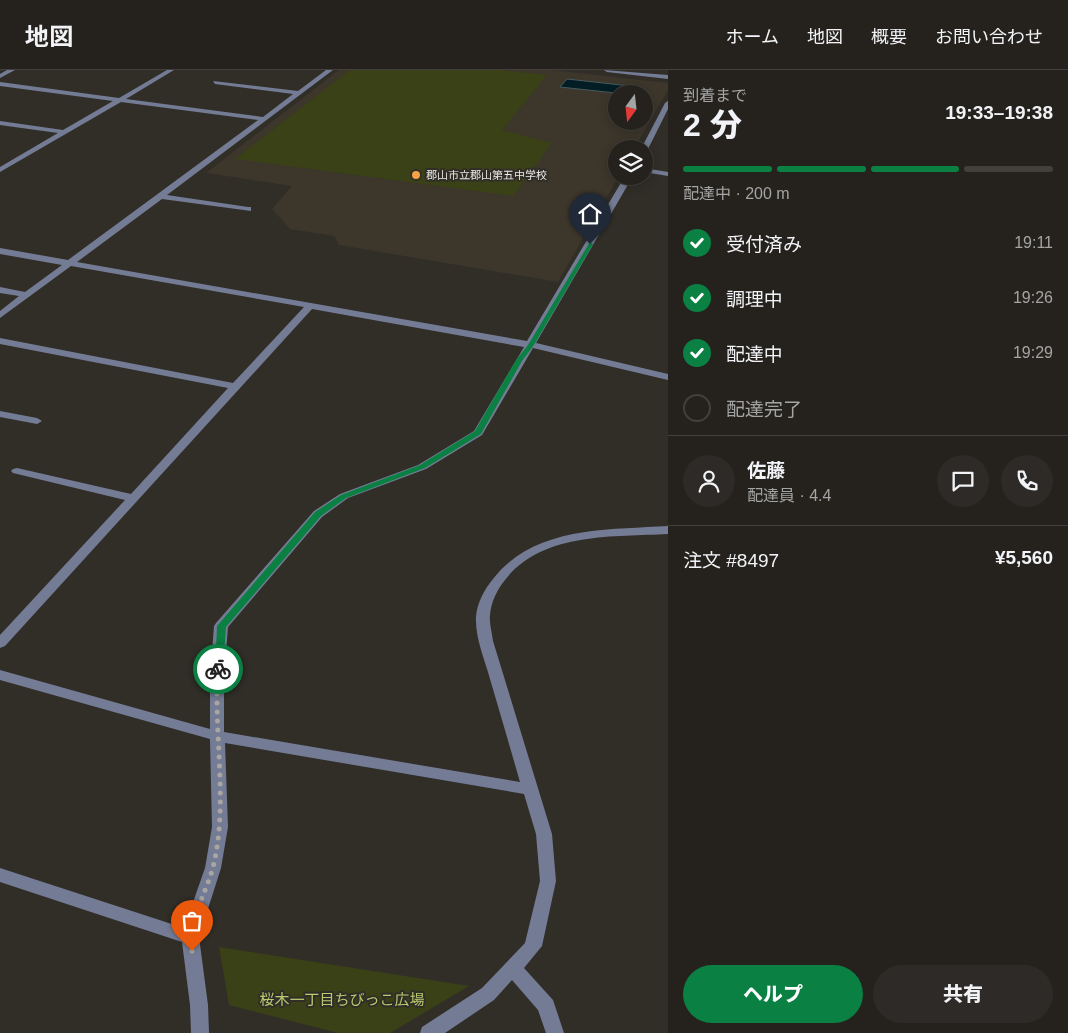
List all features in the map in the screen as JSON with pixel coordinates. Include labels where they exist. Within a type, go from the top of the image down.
[{"type":"street","points":[[0,76],[12,70]]},
{"type":"street","points":[[0,170],[170,70]]},
{"type":"street","points":[[0,316],[330,70]]},
{"type":"street","points":[[607,70],[668,77]]},
{"type":"street","points":[[215,82],[299,93]]},
{"type":"street","points":[[0,84],[263,119]]},
{"type":"street","points":[[649,140],[668,103]]},
{"type":"street","points":[[0,123],[63,132]]},
{"type":"street","points":[[653,172],[668,174]]},
{"type":"street","points":[[200,1033],[199,1005],[190,938],[213,868],[218,840],[217,677],[222,626],[318,514],[344,496],[422,466],[478,433],[519,360],[531,345],[624,185]]},
{"type":"street","points":[[160,196],[248,209]]},
{"type":"street","points":[[0,251],[531,345],[668,377]]},
{"type":"street","points":[[0,290],[27,295]]},
{"type":"street","points":[[0,643],[310,306]]},
{"type":"street","points":[[0,341],[237,387]]},
{"type":"street","points":[[0,414],[37,421]]},
{"type":"street","points":[[17,472],[134,498]]},
{"type":"street","points":[[429,1033],[488,994],[533,946],[548,881],[544,834],[486,640],[482,615],[489,596],[499,578],[528,552],[546,546],[607,534],[668,530]]},
{"type":"street","points":[[0,675],[216,736],[530,789]]},
{"type":"street","points":[[0,875],[190,938]]},
{"type":"street","points":[[513,968],[546,1006],[555,1033]]},
{"type":"shaded area","name":"郡山市立郡山第五中学校","points":[[339,70],[551,70],[668,83],[668,90],[653,116],[653,85],[608,85],[608,130],[645,130],[639,140],[608,140],[608,185],[614,185],[558,282],[339,245],[334,236],[290,229],[272,209],[292,186],[206,173]]},
{"type":"green space","points":[[350,70],[501,70],[547,75],[502,130],[552,143],[513,196],[235,159]]},
{"type":"green space","name":"桜木一丁目ちびっこ広場","points":[[219,947],[469,986],[390,1033],[338,1033],[229,1005]]},
{"type":"water","points":[[567,79],[621,85],[608,85],[608,92],[560,87]]},
{"type":"way so far","points":[[192,951],[190,938],[213,868],[220,827],[216,736],[218,669]]},
{"type":"place","name":"郡山市立郡山第五中学校","points":[[416,175]]},
{"type":"route","points":[[218,669],[222,626],[318,514],[344,496],[422,466],[478,433],[519,360],[531,345],[590,244]]}]
